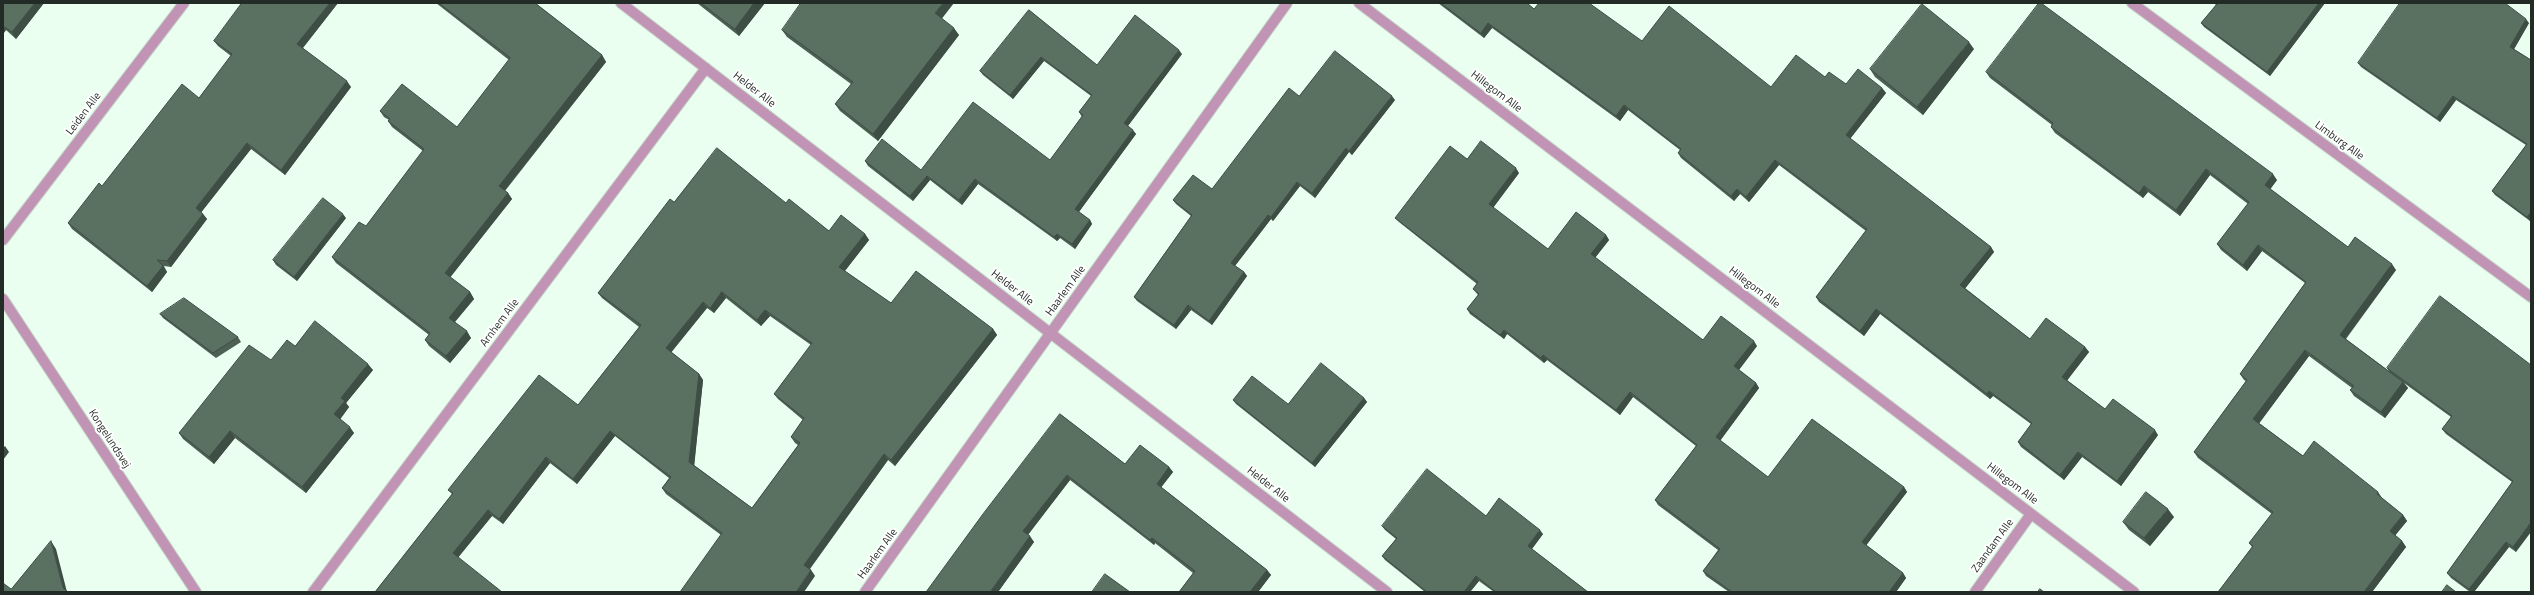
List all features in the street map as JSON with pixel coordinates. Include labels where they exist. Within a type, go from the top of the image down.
[{"type":"street","name":"Leiden Alle","points":[[3,240],[184,3]]},
{"type":"street","name":"Helder Alle","points":[[621,3],[1386,592]]},
{"type":"street","name":"Haarlem Alle","points":[[865,592],[1286,3]]},
{"type":"street","name":"Hillegom Alle","points":[[1360,3],[2134,592]]},
{"type":"street","name":"Limburg Alle","points":[[2132,3],[2531,297]]},
{"type":"street","name":"Arnhem Alle","points":[[313,592],[706,68]]},
{"type":"street","name":"Kongelundsvej","points":[[3,299],[196,592]]},
{"type":"street","name":"Zaandam Alle","points":[[1975,592],[2031,514]]},
{"type":"building","points":[[3,3],[35,3],[12,32],[3,26]]},
{"type":"building","points":[[242,3],[330,3],[297,44],[347,81],[281,170],[247,143],[196,208],[203,214],[167,261],[157,260],[163,266],[147,286],[68,223],[99,183],[102,186],[182,84],[199,98],[232,54],[214,41]]},
{"type":"building","points":[[439,3],[535,3],[602,55],[499,186],[508,193],[445,273],[470,292],[449,318],[467,331],[446,356],[425,340],[430,333],[332,257],[359,222],[366,226],[424,149],[388,121],[390,119],[380,111],[402,84],[457,127],[510,58]]},
{"type":"building","points":[[701,3],[754,3],[735,29]]},
{"type":"building","points":[[801,3],[943,3],[935,13],[954,28],[873,134],[835,104],[853,82],[782,30]]},
{"type":"building","points":[[1441,3],[1527,3],[1534,9],[1539,3],[1589,3],[1642,41],[1669,6],[1771,87],[1796,55],[1825,77],[1829,72],[1846,84],[1858,69],[1882,88],[1846,135],[1991,247],[1960,285],[2030,339],[2046,318],[2085,347],[2062,377],[2105,409],[2113,399],[2155,430],[2117,481],[2078,452],[2060,475],[2018,442],[2032,423],[1989,391],[1987,394],[1876,309],[1860,331],[1816,297],[1867,229],[1775,160],[1746,197],[1737,189],[1731,196],[1678,153],[1681,149],[1624,105],[1616,116],[1488,23],[1481,33]]},
{"type":"building","points":[[2039,3],[2273,174],[2265,185],[2348,247],[2355,237],[2392,264],[2340,335],[2403,382],[2381,412],[2350,390],[2354,386],[2305,350],[2253,419],[2303,456],[2314,441],[2378,492],[2377,494],[2403,515],[2390,531],[2402,541],[2364,592],[2218,592],[2253,546],[2249,543],[2273,512],[2194,452],[2247,380],[2240,374],[2306,282],[2258,245],[2243,265],[2217,244],[2249,202],[2206,169],[2176,210],[2144,186],[2139,193],[2051,127],[2053,123],[1986,72]]},
{"type":"building","points":[[2216,3],[2319,3],[2267,72],[2201,23],[2217,4]]},
{"type":"building","points":[[2400,3],[2505,3],[2526,19],[2510,47],[2531,60],[2531,212],[2527,217],[2492,191],[2527,144],[2453,96],[2437,118],[2358,63]]},
{"type":"building","points":[[1922,4],[1969,42],[1917,107],[1870,69]]},
{"type":"building","points":[[1029,10],[1097,65],[1135,15],[1179,50],[1124,123],[1133,130],[1075,209],[1090,220],[1072,244],[1057,234],[1054,237],[975,179],[959,200],[927,176],[910,196],[865,161],[882,139],[921,170],[973,102],[1050,160],[1083,115],[1079,112],[1092,95],[1041,57],[1010,95],[980,71]]},
{"type":"building","points":[[1335,51],[1392,96],[1349,151],[1346,148],[1312,193],[1297,182],[1271,217],[1268,215],[1231,263],[1244,272],[1209,321],[1188,305],[1174,325],[1134,297],[1192,215],[1173,200],[1193,175],[1212,189],[1289,88],[1299,96]]},
{"type":"building","points":[[1481,141],[1516,168],[1489,204],[1548,249],[1576,212],[1606,235],[1591,254],[1703,340],[1721,316],[1754,341],[1734,366],[1756,383],[1716,437],[1768,477],[1812,419],[1904,487],[1862,542],[1903,573],[1889,592],[1732,592],[1703,571],[1720,549],[1655,500],[1697,445],[1630,392],[1616,410],[1543,355],[1541,358],[1504,330],[1500,335],[1467,309],[1479,294],[1473,289],[1478,282],[1395,218],[1450,146],[1467,159]]},
{"type":"building","points":[[717,148],[786,203],[789,199],[829,231],[841,215],[865,234],[839,267],[891,303],[916,271],[993,329],[891,460],[884,454],[804,565],[811,570],[796,592],[680,592],[722,533],[662,488],[671,477],[610,431],[573,479],[546,457],[499,519],[488,510],[453,553],[502,592],[375,592],[453,493],[448,490],[539,375],[578,405],[641,325],[598,293],[670,199],[674,202]],"holes":[[[722,292],[757,320],[765,310],[812,343],[774,394],[804,418],[791,437],[800,443],[752,508],[689,462],[699,374],[666,348],[703,302],[710,308]]]},
{"type":"building","points":[[323,198],[343,214],[294,277],[273,260]]},
{"type":"building","points":[[2440,296],[2531,365],[2531,522],[2513,547],[2506,542],[2469,589],[2447,573],[2513,481],[2442,429],[2452,416],[2387,368]]},
{"type":"building","points":[[184,298],[238,337],[213,353],[160,314]]},
{"type":"building","points":[[315,321],[368,364],[341,398],[345,401],[334,414],[350,427],[302,487],[230,431],[209,457],[179,433],[249,345],[271,360],[287,340],[295,346]]},
{"type":"building","points":[[1321,363],[1364,398],[1312,463],[1233,400],[1252,376],[1288,404]]},
{"type":"building","points":[[1060,414],[1125,464],[1140,445],[1169,467],[1157,484],[1267,570],[1250,592],[1179,592],[1195,571],[1152,538],[1150,540],[1067,475],[1023,531],[1030,536],[990,592],[926,592],[983,514]]},
{"type":"building","points":[[1427,469],[1486,516],[1499,498],[1540,530],[1528,546],[1588,592],[1496,592],[1476,576],[1464,592],[1427,592],[1382,556],[1397,538],[1382,526]]},
{"type":"building","points":[[2146,492],[2168,509],[2144,538],[2123,522]]},
{"type":"building","points":[[51,541],[63,588],[68,592],[3,592],[3,583],[11,589]]},
{"type":"building","points":[[1105,574],[1130,592],[1092,592]]},
{"type":"building","points":[[2447,585],[2456,592],[2442,592]]}]
